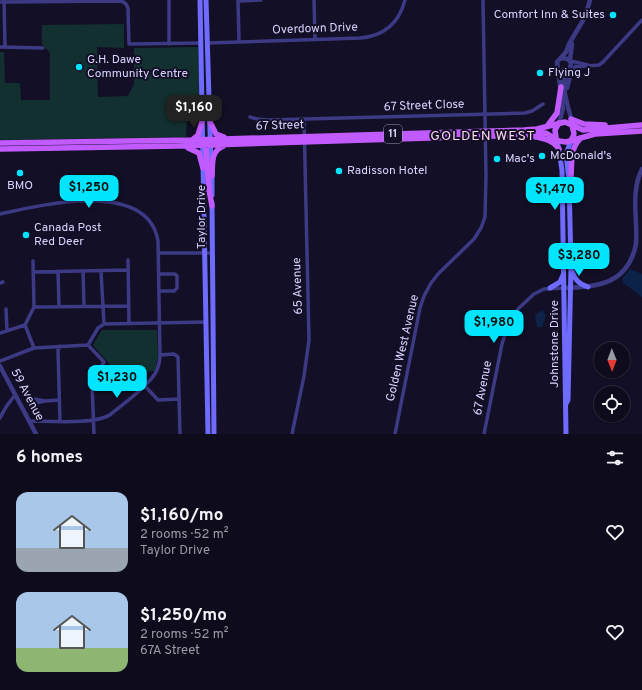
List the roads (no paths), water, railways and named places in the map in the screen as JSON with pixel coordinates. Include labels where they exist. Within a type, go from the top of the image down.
[{"type":"main road","name":"Taylor Drive","points":[[200,0],[210,122],[203,168],[208,434]]},
{"type":"main road","name":"Taylor Drive","points":[[206,0],[203,118],[212,176],[214,434]]},
{"type":"main road","points":[[547,126],[556,113],[561,87]]},
{"type":"main road","points":[[192,140],[198,135],[203,118]]},
{"type":"main road","points":[[571,119],[586,124],[620,126]]},
{"type":"main road","points":[[210,122],[216,134],[238,138]]},
{"type":"main road","points":[[642,125],[620,126],[586,131],[580,130],[565,122],[559,122],[555,133],[556,138],[564,142],[595,134],[642,131]]},
{"type":"main road","name":"67 Street","points":[[485,134],[531,129],[559,122]]},
{"type":"main road","points":[[570,141],[574,134],[572,125]]},
{"type":"main road","name":"67 Street","points":[[0,144],[192,140],[207,143],[231,144],[304,140],[485,134],[524,135],[542,133],[546,133],[556,138]]},
{"type":"main road","points":[[524,135],[549,140],[557,145],[559,149]]},
{"type":"main road","points":[[569,180],[571,176],[576,143],[584,136]]},
{"type":"main road","name":"67 Street","points":[[0,149],[178,146],[238,138],[304,140]]},
{"type":"main road","name":"Johnstone Drive","points":[[556,138],[562,170],[564,270],[568,288]]},
{"type":"main road","name":"Johnstone Drive","points":[[566,434],[565,407],[568,288],[570,266],[569,180],[566,154],[570,141]]},
{"type":"main road","points":[[207,143],[209,190],[212,206]]},
{"type":"main road","points":[[212,176],[216,150],[231,144]]},
{"type":"main road","points":[[178,146],[190,148],[198,152],[203,168]]},
{"type":"main road","points":[[570,266],[576,281],[588,287]]},
{"type":"main road","points":[[550,288],[560,282],[564,270]]},
{"type":"street","points":[[169,0],[170,44]]},
{"type":"street","points":[[239,42],[238,0],[261,0]]},
{"type":"street","points":[[314,0],[315,39]]},
{"type":"street","name":"Overdown Drive","points":[[3,2],[122,1],[128,8],[129,44],[170,44],[372,37],[389,29],[402,10],[405,0]]},
{"type":"street","name":"Golden West Avenue","points":[[395,434],[420,308],[424,296],[431,283],[439,273],[474,238],[483,221],[486,206],[483,0]]},
{"type":"street","points":[[559,122],[563,110],[557,62],[566,52],[585,17],[590,0]]},
{"type":"street","points":[[3,2],[5,47]]},
{"type":"street","points":[[558,68],[561,71],[576,67],[599,65],[642,20]]},
{"type":"street","points":[[572,39],[571,66],[564,81],[572,125]]},
{"type":"street","points":[[0,47],[43,48]]},
{"type":"street","points":[[561,58],[566,58],[570,61],[589,65]]},
{"type":"street","points":[[566,96],[568,79],[576,67]]},
{"type":"street","name":"67 Street Close","points":[[250,117],[262,120],[485,114],[528,112],[543,104]]},
{"type":"street","points":[[304,119],[304,140]]},
{"type":"street","name":"65 Avenue","points":[[292,434],[304,376],[309,340],[304,140]]},
{"type":"street","points":[[568,288],[601,285],[620,274],[628,264],[635,251],[637,237],[636,189],[639,174],[642,169]]},
{"type":"street","points":[[0,214],[64,202],[96,202],[126,205],[142,213],[151,222],[157,236],[159,253],[160,354],[158,369],[152,378],[111,414],[102,419],[29,421]]},
{"type":"street","points":[[159,253],[212,253]]},
{"type":"street","points":[[128,260],[129,323]]},
{"type":"street","points":[[0,333],[25,325],[34,307],[33,261]]},
{"type":"street","points":[[33,272],[128,270]]},
{"type":"street","points":[[58,271],[59,306]]},
{"type":"street","points":[[83,271],[84,306]]},
{"type":"street","points":[[101,271],[104,324]]},
{"type":"street","points":[[159,274],[175,274],[177,276],[178,288],[174,291],[159,291]]},
{"type":"street","name":"67 Avenue","points":[[484,434],[502,344],[509,322],[518,309],[532,295],[541,290],[550,288],[568,288]]},
{"type":"street","points":[[34,307],[128,306]]},
{"type":"street","points":[[6,309],[7,331]]},
{"type":"street","points":[[88,345],[98,328],[104,324],[206,322]]},
{"type":"street","points":[[25,325],[34,348]]},
{"type":"street","points":[[0,361],[34,348],[88,345],[104,362],[96,374],[92,385],[94,434]]},
{"type":"street","points":[[60,346],[58,350],[60,421]]},
{"type":"street","points":[[160,354],[174,354],[178,357],[180,434]]},
{"type":"street","name":"59 Avenue","points":[[0,366],[36,434]]},
{"type":"street","points":[[144,385],[158,400],[180,399]]},
{"type":"street","points":[[0,418],[15,395]]},
{"type":"street","points":[[45,401],[59,400]]},
{"type":"water","points":[[630,269],[642,274],[642,297],[623,283],[622,279]]},
{"type":"water","points":[[543,310],[546,316],[542,327],[537,327],[535,315]]},
{"type":"place","name":"Comfort Inn & Suites","points":[[613,15]]},
{"type":"place","name":"G.H. Dawe Community Centre","points":[[79,67]]},
{"type":"place","name":"Flying J","points":[[540,73]]},
{"type":"place","name":"McDonald's","points":[[542,156]]},
{"type":"place","name":"Mac's","points":[[497,159]]},
{"type":"place","name":"Radisson Hotel","points":[[339,171]]},
{"type":"place","name":"BMO","points":[[20,173]]},
{"type":"place","name":"Canada Post Red Deer","points":[[26,235]]},
{"type":"district","name":"GOLDEN WEST","points":[[483,136]]}]
